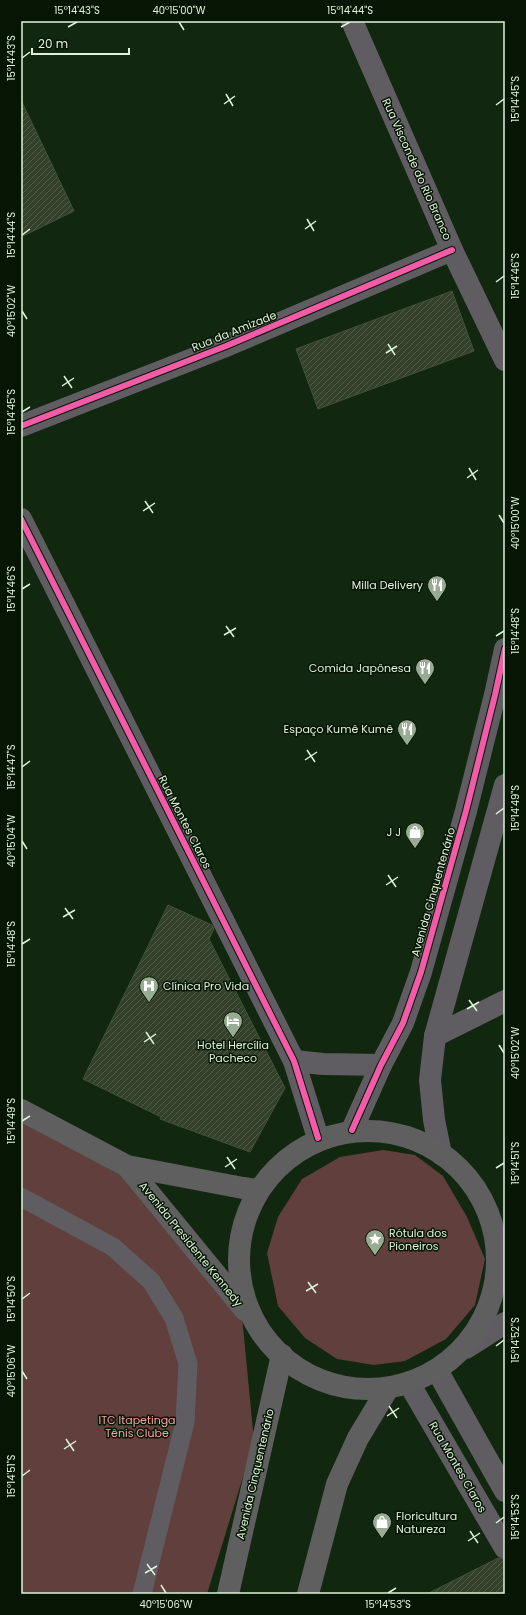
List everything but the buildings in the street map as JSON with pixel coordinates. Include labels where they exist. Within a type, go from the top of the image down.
[{"type":"main road","name":"Avenida Presidente Kennedy","points":[[21,1110],[127,1166],[257,1190]]},
{"type":"main road","points":[[255,1322],[242,1288],[239,1252],[244,1222],[257,1190],[279,1166],[318,1138],[352,1130],[381,1131],[408,1136],[442,1154],[463,1177],[480,1202],[492,1233],[502,1275]]},
{"type":"main road","name":"Avenida Presidente Kennedy","points":[[127,1166],[282,1355],[306,1373],[345,1388],[387,1390],[410,1385],[438,1372],[466,1348],[488,1312],[502,1275]]},
{"type":"main road","name":"Avenida Cinquentenário","points":[[228,1594],[282,1355]]},
{"type":"main road","points":[[308,1594],[337,1484],[358,1438],[387,1390]]},
{"type":"street","name":"Rua Visconde do Rio Branco","points":[[352,21],[452,250],[505,360]]},
{"type":"street","name":"Rua da Amizade","points":[[21,426],[226,346],[452,250]]},
{"type":"street","name":"Rua Montes Claros","points":[[21,519],[294,1061],[318,1138]]},
{"type":"street","name":"Avenida Cinquentenário","points":[[352,1130],[381,1065],[404,1023],[423,965],[466,811],[495,695],[505,648]]},
{"type":"street","points":[[442,1154],[434,1120],[430,1080],[435,1036],[505,785]]},
{"type":"street","points":[[435,1036],[505,1000]]},
{"type":"street","points":[[294,1061],[323,1064],[381,1065]]},
{"type":"street","points":[[466,1348],[505,1323]]},
{"type":"street","points":[[438,1372],[505,1491]]},
{"type":"street","name":"Rua Montes Claros","points":[[410,1385],[505,1548]]},
{"type":"lane","points":[[21,1197],[113,1247],[151,1281],[174,1318],[188,1364],[185,1422],[142,1594]]},
{"type":"green space","name":"ITC Itapetinga Tênis Clube","points":[[21,1121],[139,1178],[242,1316],[254,1441],[207,1594],[21,1594]]},
{"type":"green space","name":"Rótula dos Pioneiros","points":[[383,1150],[415,1155],[443,1176],[467,1217],[485,1259],[475,1305],[446,1339],[405,1361],[374,1365],[337,1359],[305,1338],[278,1306],[267,1253],[278,1217],[302,1179],[340,1157]]},
{"type":"cycle path","points":[[21,426],[226,346],[452,250]]},
{"type":"cycle path","points":[[21,519],[294,1061],[318,1138]]},
{"type":"cycle path","points":[[352,1130],[381,1065],[403,1023],[421,972],[466,811],[505,649]]},
{"type":"place","name":"Milla Delivery","points":[[437,602]]},
{"type":"place","name":"Comida Japônesa","points":[[425,685]]},
{"type":"place","name":"Espaço Kumê Kumê","points":[[407,746]]},
{"type":"place","name":"J J","points":[[415,849]]},
{"type":"place","name":"Clínica Pro Vida","points":[[149,1003]]},
{"type":"place","name":"Hotel Hercília Pacheco","points":[[233,1038]]},
{"type":"place","name":"Rótula dos Pioneiros","points":[[375,1256]]},
{"type":"place","name":"Floricultura Natureza","points":[[382,1539]]}]
